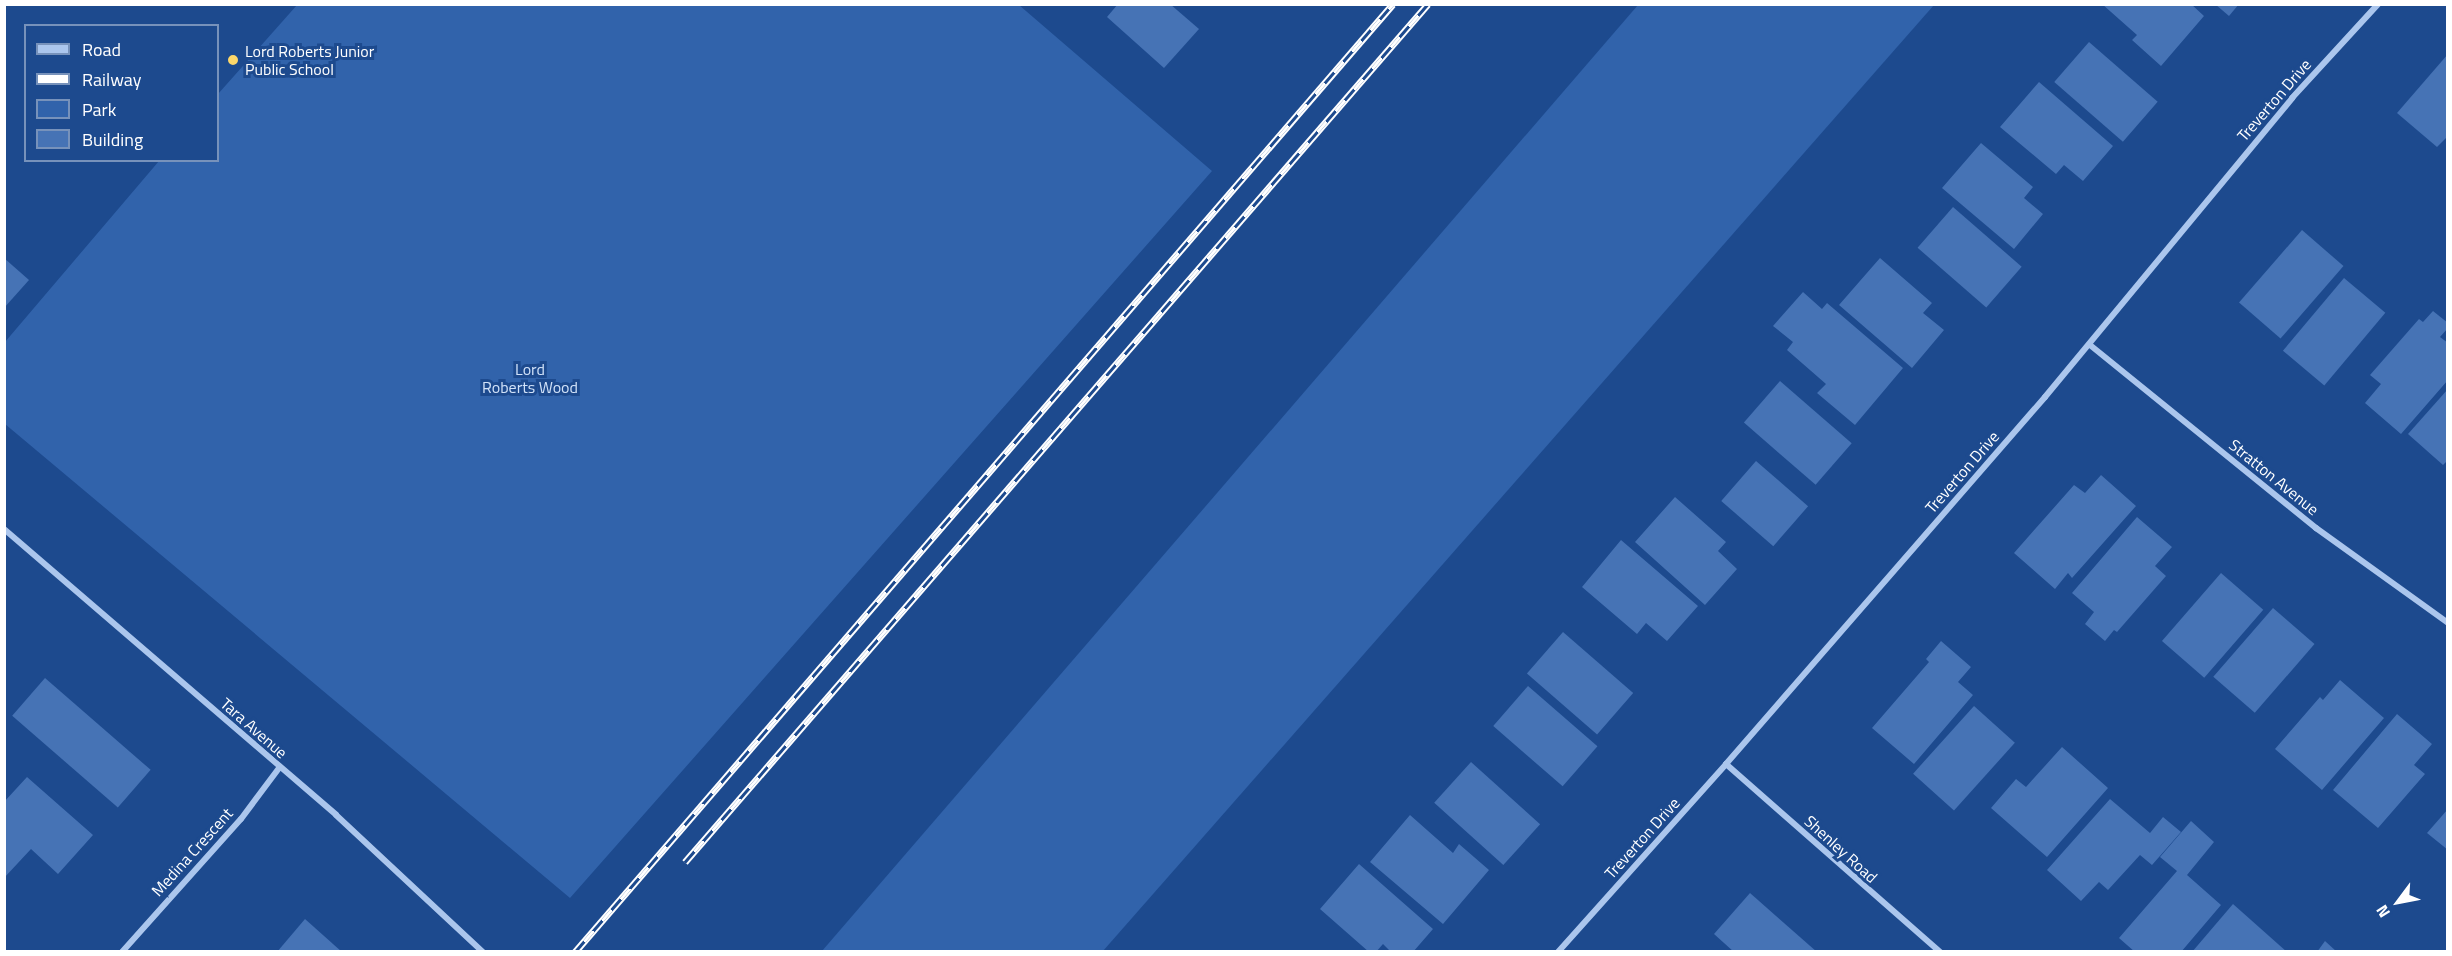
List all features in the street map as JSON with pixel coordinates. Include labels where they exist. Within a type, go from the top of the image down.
[{"type":"street","name":"Treverton Drive","points":[[1558,951],[1726,764],[2090,345],[2292,98],[2378,4]]},
{"type":"street","name":"Stratton Avenue","points":[[2090,345],[2316,528],[2448,622]]},
{"type":"street","name":"Tara Avenue","points":[[4,529],[336,815],[483,951]]},
{"type":"street","name":"Shenley Road","points":[[1726,764],[1889,910],[1940,951]]},
{"type":"street","name":"Medina Crescent","points":[[122,951],[241,819],[279,768]]},
{"type":"green space","name":"Lord Roberts Wood","points":[[297,5],[1019,5],[1212,171],[570,898],[5,424],[5,342],[158,162],[219,162],[219,93]]},
{"type":"green space","points":[[1638,5],[1934,5],[1103,951],[822,951]]},
{"type":"building","points":[[1118,4],[1170,4],[1199,29],[1164,68],[1107,17]]},
{"type":"building","points":[[2102,4],[2191,4],[2204,16],[2161,66],[2132,40],[2137,35]]},
{"type":"building","points":[[2215,4],[2239,4],[2229,16]]},
{"type":"building","points":[[2089,42],[2158,102],[2123,142],[2054,82]]},
{"type":"building","points":[[2448,54],[2448,136],[2437,147],[2397,113]]},
{"type":"building","points":[[2039,82],[2113,146],[2083,181],[2064,165],[2056,174],[2000,127]]},
{"type":"building","points":[[1981,143],[2033,187],[2024,198],[2043,214],[2014,249],[1942,188]]},
{"type":"building","points":[[1953,207],[2022,267],[1986,307],[1918,248]]},
{"type":"building","points":[[2302,230],[2344,266],[2281,339],[2239,302]]},
{"type":"building","points":[[4,258],[29,280],[4,308]]},
{"type":"building","points":[[1880,258],[1932,303],[1923,313],[1944,330],[1912,368],[1839,305]]},
{"type":"building","points":[[2344,278],[2385,313],[2324,385],[2283,351]]},
{"type":"building","points":[[1803,292],[1822,309],[1827,303],[1903,368],[1855,425],[1817,393],[1826,384],[1787,350],[1793,342],[1773,326]]},
{"type":"building","points":[[2433,311],[2448,323],[2448,328],[2440,337],[2448,343],[2448,380],[2401,434],[2365,403],[2381,384],[2370,375],[2419,319],[2423,322]]},
{"type":"building","points":[[1780,381],[1852,443],[1816,485],[1744,423]]},
{"type":"building","points":[[2448,389],[2448,460],[2443,465],[2408,434]]},
{"type":"building","points":[[1756,461],[1808,506],[1773,546],[1721,501]]},
{"type":"building","points":[[2101,475],[2136,506],[2072,578],[2068,573],[2055,589],[2014,553],[2074,485],[2085,493]]},
{"type":"building","points":[[1675,497],[1726,542],[1718,551],[1737,569],[1705,605],[1635,542]]},
{"type":"building","points":[[2137,517],[2172,547],[2155,566],[2166,576],[2117,632],[2114,630],[2105,641],[2085,624],[2094,612],[2072,593]]},
{"type":"building","points":[[1621,540],[1698,606],[1667,641],[1646,623],[1637,634],[1582,587]]},
{"type":"building","points":[[2221,573],[2263,610],[2204,678],[2162,641]]},
{"type":"building","points":[[2273,608],[2315,644],[2255,713],[2213,677]]},
{"type":"building","points":[[1563,632],[1633,693],[1597,735],[1527,674]]},
{"type":"building","points":[[1941,641],[1971,667],[1958,682],[1973,695],[1914,764],[1872,728],[1929,662],[1926,659]]},
{"type":"building","points":[[45,678],[151,770],[118,808],[12,716]]},
{"type":"building","points":[[2340,680],[2384,718],[2322,790],[2275,749],[2320,697],[2323,700]]},
{"type":"building","points":[[1528,686],[1597,746],[1563,786],[1493,726]]},
{"type":"building","points":[[1974,706],[2015,743],[1954,810],[1913,774]]},
{"type":"building","points":[[2397,714],[2432,744],[2414,765],[2425,774],[2378,828],[2333,790]]},
{"type":"building","points":[[2062,747],[2108,788],[2047,857],[1991,808],[2016,779],[2026,787]]},
{"type":"building","points":[[1471,762],[1540,824],[1503,865],[1434,803]]},
{"type":"building","points":[[27,777],[93,835],[58,874],[31,849],[4,878],[4,802]]},
{"type":"building","points":[[2110,799],[2150,833],[2163,817],[2181,832],[2152,865],[2140,855],[2108,890],[2099,882],[2081,901],[2047,870]]},
{"type":"building","points":[[2448,809],[2448,850],[2427,833]]},
{"type":"building","points":[[1410,815],[1453,853],[1459,844],[1489,870],[1443,924],[1370,862]]},
{"type":"building","points":[[2191,821],[2214,842],[2187,875],[2221,905],[2181,952],[2135,952],[2119,938],[2177,871],[2160,857]]},
{"type":"building","points":[[1359,864],[1433,929],[1413,952],[1391,952],[1383,944],[1376,952],[1369,952],[1320,909]]},
{"type":"building","points":[[1750,893],[1817,952],[1734,952],[1714,934]]},
{"type":"building","points":[[2233,904],[2287,952],[2192,952]]},
{"type":"building","points":[[305,919],[342,952],[277,952]]},
{"type":"building","points":[[2325,941],[2337,952],[2317,952]]},
{"type":"railway","points":[[575,952],[1393,4]]},
{"type":"railway","points":[[685,862],[1428,4]]},
{"type":"place","name":"Lord Roberts Junior Public School","points":[[233,60]]}]
